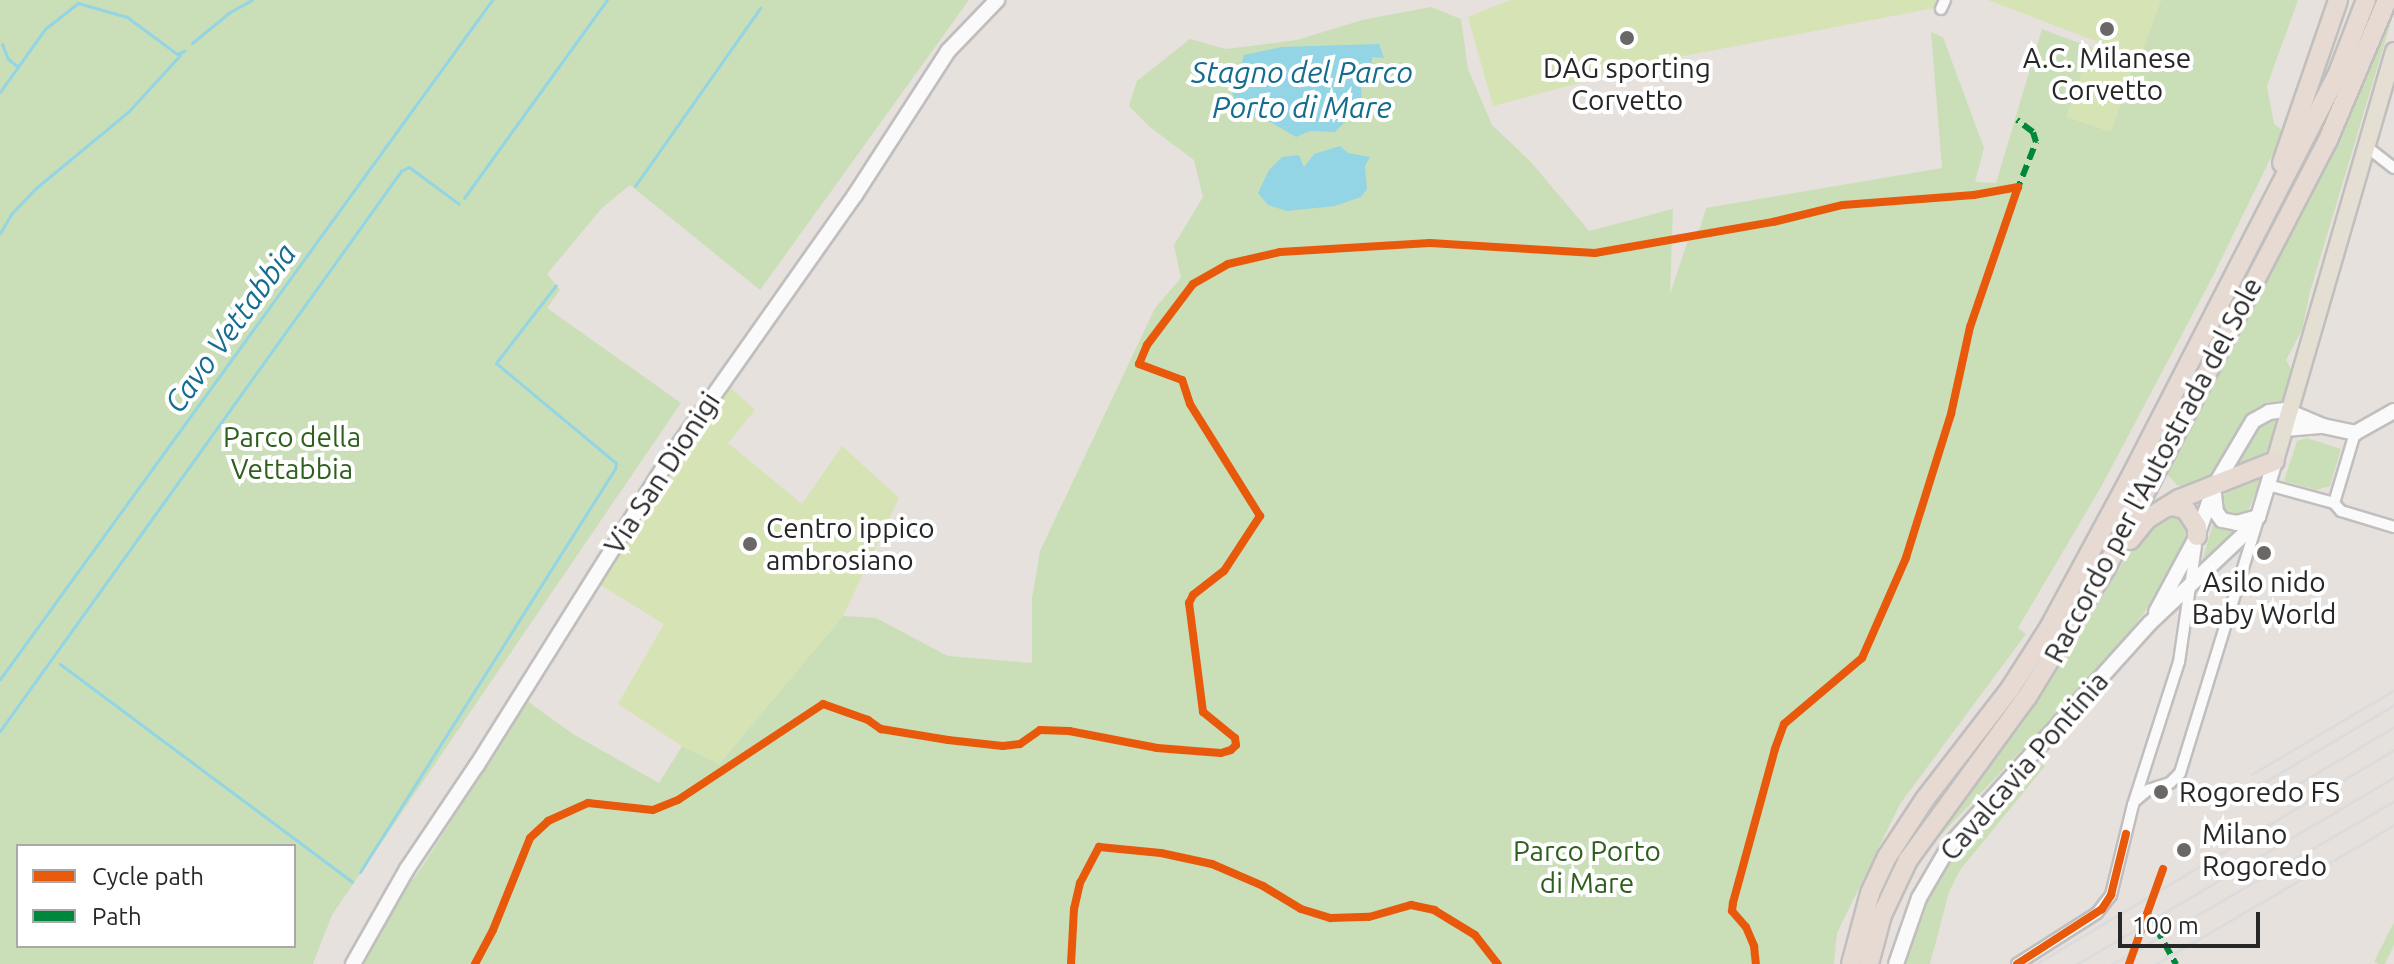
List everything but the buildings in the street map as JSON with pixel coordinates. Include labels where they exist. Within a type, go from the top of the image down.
[{"type":"highway","points":[[2266,215],[2338,0]]},
{"type":"highway","points":[[2266,215],[2336,78],[2366,0]]},
{"type":"highway","name":"Raccordo per l'Autostrada del Sole","points":[[1869,964],[1882,915],[1908,860],[2044,671],[2110,560],[2317,162],[2387,0]]},
{"type":"highway","name":"Raccordo per l'Autostrada del Sole","points":[[1851,964],[1870,893],[1887,857],[1925,799],[2010,689],[2049,628],[2266,215]]},
{"type":"highway","points":[[2044,671],[2067,649],[2132,535],[2164,508],[2275,461]]},
{"type":"highway","points":[[2164,508],[2173,506],[2186,510],[2197,527],[2197,536]]},
{"type":"main road","points":[[2275,461],[2367,147],[2388,92],[2394,51]]},
{"type":"street","name":"Via San Dionigi","points":[[353,964],[407,869],[477,765],[673,453],[855,195],[948,51],[997,0]]},
{"type":"street","points":[[2367,147],[2394,168]]},
{"type":"street","points":[[2290,412],[2323,426],[2355,433],[2394,411]]},
{"type":"street","name":"Cavalcavia Pontinia","points":[[2150,623],[2197,536],[2215,485],[2253,421],[2269,412],[2290,412]]},
{"type":"street","points":[[2285,429],[2323,426]]},
{"type":"street","points":[[2334,503],[2355,433]]},
{"type":"street","points":[[2133,805],[2148,790],[2167,784],[2180,773],[2275,461]]},
{"type":"street","points":[[2215,485],[2216,512],[2222,520],[2237,523],[2258,517]]},
{"type":"street","points":[[2268,485],[2334,503],[2341,511],[2394,527]]},
{"type":"street","name":"Cavalcavia Pontinia","points":[[1896,964],[1919,898],[1950,845],[2150,623],[2258,517]]},
{"type":"street","points":[[2017,964],[2091,917],[2111,895],[2133,805],[2179,662],[2197,536]]},
{"type":"street","points":[[2150,754],[2152,776],[2167,784]]},
{"type":"green space","name":"Parco della Vettabbia","points":[[0,0],[969,0],[760,290],[630,185],[602,208],[547,274],[560,290],[547,308],[681,403],[332,915],[313,964],[0,964]]},
{"type":"green space","name":"DAG sporting Corvetto","points":[[1510,0],[1937,0],[1934,8],[1673,58],[1493,106],[1468,17]]},
{"type":"green space","name":"A.C. Milanese Corvetto","points":[[1988,0],[2161,0],[2140,58]]},
{"type":"green space","name":"Parco Porto di Mare","points":[[2161,0],[2298,0],[2267,86],[2274,124],[2284,131],[2213,276],[2101,487],[2018,628],[2026,634],[1900,804],[1837,933],[1834,964],[364,964],[384,916],[422,867],[527,701],[573,734],[659,783],[682,746],[719,764],[843,616],[876,618],[948,656],[1032,663],[1032,598],[1040,551],[1155,308],[1181,278],[1174,245],[1203,197],[1194,160],[1150,127],[1129,106],[1137,81],[1190,39],[1226,49],[1297,40],[1362,20],[1431,7],[1461,19],[1468,69],[1492,125],[1530,161],[1589,231],[1673,209],[1670,294],[1689,237],[1700,228],[1706,208],[1942,168],[1931,32],[1943,37],[1984,148],[1975,182],[1996,183],[2042,29],[2137,65]]},
{"type":"green space","points":[[2394,1],[2394,12],[2310,292],[2302,330],[2286,360],[2294,374],[2285,403],[2269,402],[2243,421],[2214,478],[2178,486],[2165,472],[2350,111]]},
{"type":"green space","points":[[2090,47],[2135,63],[2111,132],[2066,117]]},
{"type":"green space","name":"Centro ippico ambrosiano","points":[[724,382],[755,410],[728,443],[802,504],[842,446],[899,498],[843,616],[719,764],[682,746],[618,704],[664,624],[599,584]]},
{"type":"green space","points":[[2272,418],[2279,429],[2267,453],[2236,466],[2263,421]]},
{"type":"green space","points":[[2307,438],[2341,449],[2330,486],[2316,490],[2284,481],[2297,441]]},
{"type":"green space","points":[[2264,473],[2247,513],[2239,517],[2225,512],[2222,502],[2226,489]]},
{"type":"green space","points":[[2170,512],[2186,517],[2190,536],[2164,586],[2112,655],[1939,837],[1928,840],[2048,675],[2064,661],[2132,548],[2147,528]]},
{"type":"green space","points":[[2215,517],[2241,528],[2199,571]]},
{"type":"green space","points":[[2034,760],[2045,766],[1960,870],[1949,892],[1930,964],[1902,964],[1926,892],[1951,853]]},
{"type":"green space","points":[[2394,922],[2394,945],[2385,964],[2374,962]]},
{"type":"water","name":"Stagno del Parco Porto di Mare","points":[[1379,44],[1384,58],[1372,57],[1372,71],[1366,73],[1368,82],[1361,87],[1362,104],[1335,132],[1310,131],[1296,137],[1260,116],[1239,112],[1232,92],[1244,55],[1281,47]]},
{"type":"water","name":"Stagno del Parco Porto di Mare","points":[[1340,146],[1348,153],[1370,157],[1365,166],[1367,189],[1361,197],[1335,206],[1287,211],[1268,205],[1258,193],[1269,170],[1282,157],[1299,155],[1304,167],[1314,154]]},
{"type":"waterway","points":[[192,43],[230,12],[252,0]]},
{"type":"waterway","name":"Cavo Vettabbia","points":[[0,679],[492,0]]},
{"type":"waterway","points":[[464,198],[607,0]]},
{"type":"waterway","points":[[0,92],[45,29],[78,3],[127,17],[177,54],[184,51]]},
{"type":"waterway","points":[[635,186],[760,8]]},
{"type":"waterway","points":[[2,44],[8,59],[17,66]]},
{"type":"waterway","points":[[0,233],[12,213],[36,188],[128,112],[180,55]]},
{"type":"waterway","points":[[0,731],[401,171],[409,167],[459,204]]},
{"type":"waterway","points":[[360,872],[615,468],[616,463],[496,363],[556,285]]},
{"type":"waterway","points":[[60,664],[352,882]]},
{"type":"railway","points":[[2252,774],[2394,690]]},
{"type":"railway","points":[[2258,786],[2394,705]]},
{"type":"railway","points":[[2268,802],[2394,727]]},
{"type":"railway","points":[[2036,964],[2394,750]]},
{"type":"railway","points":[[2077,964],[2394,777]]},
{"type":"railway","points":[[2112,964],[2394,801]]},
{"type":"railway","points":[[2156,964],[2394,825]]},
{"type":"marked path","points":[[2016,193],[2036,142],[2033,132],[2017,120]]},
{"type":"marked path","points":[[2147,912],[2176,964]]},
{"type":"cycle path","points":[[475,964],[493,930],[530,838],[548,821],[588,803],[653,810],[678,800],[823,704],[868,720],[881,729],[948,740],[1003,746],[1020,744],[1040,730],[1069,731],[1157,748],[1221,753],[1231,750],[1236,745],[1235,738],[1203,712],[1189,603],[1193,595],[1224,571],[1260,516],[1190,404],[1182,380],[1139,364],[1147,345],[1193,284],[1228,264],[1280,252],[1430,243],[1595,253],[1773,222],[1843,205],[1974,195],[2018,187],[1970,327],[1951,414],[1906,558],[1862,658],[1784,724],[1775,749],[1732,911],[1746,927],[1754,946],[1756,964]]},
{"type":"cycle path","points":[[2017,964],[2102,909],[2111,895],[2126,834]]},
{"type":"cycle path","points":[[1071,964],[1074,909],[1080,883],[1099,847],[1161,853],[1212,864],[1263,886],[1301,909],[1331,918],[1369,917],[1411,905],[1434,910],[1475,935],[1498,964]]},
{"type":"cycle path","points":[[2129,964],[2163,869]]},
{"type":"place","name":"A.C. Milanese Corvetto","points":[[2107,29]]},
{"type":"place","name":"DAG sporting Corvetto","points":[[1627,38]]},
{"type":"place","name":"Centro ippico ambrosiano","points":[[750,544]]},
{"type":"place","name":"Asilo nido Baby World","points":[[2264,553]]},
{"type":"place","name":"Rogoredo FS","points":[[2161,792]]},
{"type":"place","name":"Milano Rogoredo","points":[[2184,850]]}]
